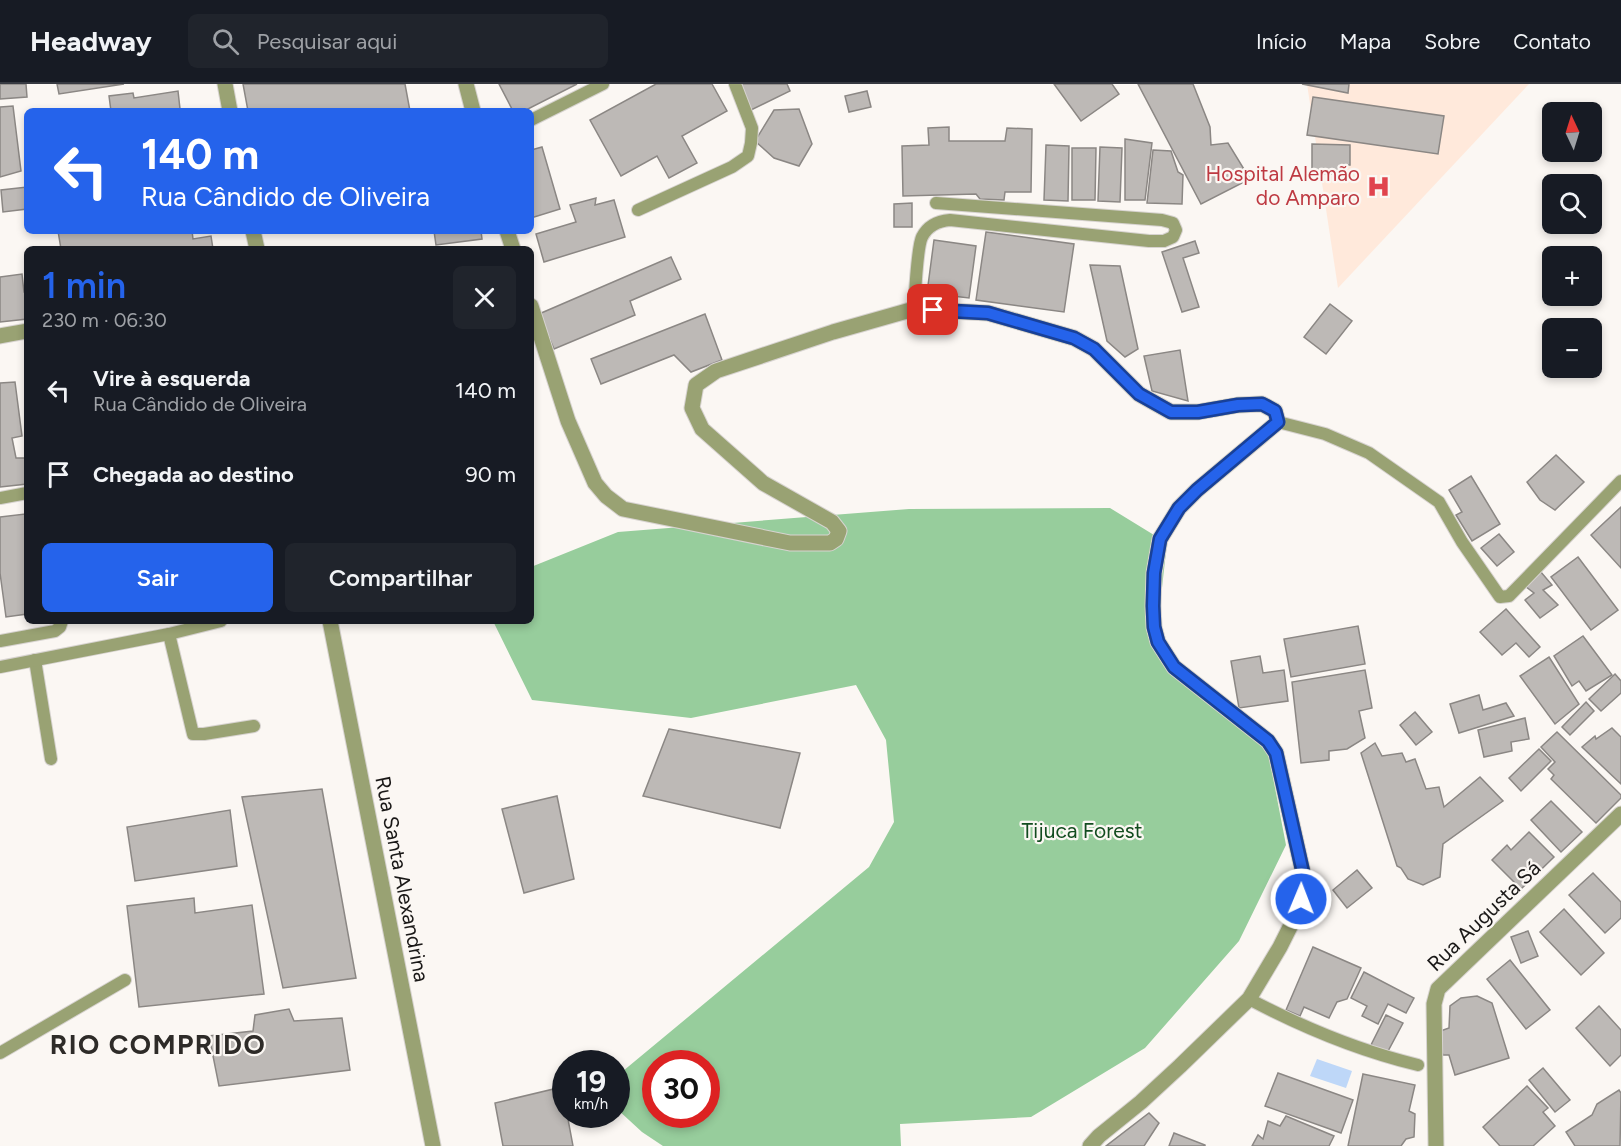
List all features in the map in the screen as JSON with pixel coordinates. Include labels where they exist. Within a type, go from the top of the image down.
[{"type":"street","points":[[225,84],[229,108]]},
{"type":"street","points":[[466,84],[472,108]]},
{"type":"street","points":[[534,315],[568,421],[596,483],[606,496],[623,509],[789,543],[830,543],[836,539],[839,531],[832,522],[762,483],[702,429],[692,408],[696,385],[716,371],[833,332],[914,309],[988,313],[1074,338],[1094,349],[1139,394],[1171,412],[1198,412],[1238,405],[1262,404],[1275,411],[1278,422],[1197,490],[1179,508],[1160,539],[1154,584],[1154,627],[1158,642],[1174,667],[1268,741],[1276,753],[1304,877],[1301,899],[1280,947],[1249,999],[1157,1088],[1090,1146]]},
{"type":"street","points":[[0,336],[24,332]]},
{"type":"street","name":"Rua Santa Alexandrina","points":[[331,624],[433,1146]]},
{"type":"street","name":"Rua Augusta Sá","points":[[1436,1146],[1434,1004],[1438,989],[1621,814]]},
{"type":"lane","points":[[534,118],[603,84]]},
{"type":"lane","points":[[638,210],[732,167],[748,156],[752,143],[752,128],[735,84]]},
{"type":"lane","points":[[914,309],[922,238],[930,227],[939,221],[950,220],[1149,241],[1164,241],[1173,237],[1176,230],[1173,223],[1162,220],[936,203]]},
{"type":"lane","points":[[1278,422],[1324,434],[1369,453],[1439,502],[1462,542],[1500,597],[1509,596],[1621,481]]},
{"type":"lane","points":[[0,498],[24,494]]},
{"type":"lane","points":[[0,641],[55,631],[61,624]]},
{"type":"lane","points":[[0,667],[209,624]]},
{"type":"lane","points":[[169,634],[193,734],[254,726]]},
{"type":"lane","points":[[35,660],[51,759]]},
{"type":"lane","points":[[0,1053],[125,980]]},
{"type":"lane","points":[[1249,999],[1281,1016],[1384,1057],[1418,1065]]},
{"type":"shaded area","name":"Hospital Alemão do Amparo","points":[[1307,84],[1529,84],[1338,288]]},
{"type":"green space","name":"Tijuca Forest","points":[[1110,508],[1167,543],[1156,641],[1266,741],[1286,845],[1239,941],[1145,1048],[1031,1117],[900,1124],[901,1146],[663,1146],[630,1121],[630,1065],[642,1055],[642,1128],[720,1128],[720,1050],[648,1050],[869,867],[894,822],[886,740],[856,685],[691,718],[532,700],[494,624],[534,624],[534,566],[618,532],[909,509]]},
{"type":"water","points":[[1317,1059],[1352,1071],[1346,1088],[1310,1076]]},
{"type":"building","points":[[0,84],[26,84],[27,97],[0,99]]},
{"type":"building","points":[[57,84],[124,84],[59,94]]},
{"type":"building","points":[[243,84],[405,84],[409,108],[247,108]]},
{"type":"building","points":[[499,84],[577,84],[530,108],[511,108]]},
{"type":"building","points":[[656,84],[712,84],[727,111],[682,136],[697,163],[669,178],[657,156],[621,176],[590,120]]},
{"type":"building","points":[[738,84],[787,84],[790,91],[751,110]]},
{"type":"building","points":[[1054,84],[1112,84],[1119,94],[1081,121]]},
{"type":"building","points":[[1138,84],[1193,84],[1210,127],[1211,145],[1228,143],[1250,179],[1201,204]]},
{"type":"building","points":[[1302,84],[1349,84],[1348,93]]},
{"type":"building","points":[[178,91],[180,108],[111,108],[109,96],[133,93],[134,98]]},
{"type":"building","points":[[867,91],[871,107],[849,112],[845,96]]},
{"type":"building","points":[[1313,97],[1444,116],[1438,154],[1307,135]]},
{"type":"building","points":[[13,106],[21,171],[0,177],[0,107]]},
{"type":"building","points":[[799,109],[812,144],[799,166],[774,158],[755,141],[774,110]]},
{"type":"building","points":[[949,127],[949,141],[1005,141],[1007,128],[1032,129],[1031,192],[1005,192],[1004,200],[980,199],[976,194],[903,196],[902,146],[929,145],[928,128]]},
{"type":"building","points":[[1125,139],[1152,143],[1145,200],[1125,200]]},
{"type":"building","points":[[1312,144],[1350,145],[1350,165],[1340,165],[1340,174],[1312,174]]},
{"type":"building","points":[[1046,145],[1069,146],[1068,201],[1044,200]]},
{"type":"building","points":[[542,147],[560,209],[534,217],[534,149]]},
{"type":"building","points":[[1100,147],[1122,148],[1120,202],[1098,201]]},
{"type":"building","points":[[1072,148],[1096,148],[1095,200],[1072,200]]},
{"type":"building","points":[[1153,150],[1171,151],[1178,172],[1183,175],[1182,204],[1147,203]]},
{"type":"building","points":[[24,187],[24,209],[3,212],[1,190]]},
{"type":"building","points":[[596,198],[595,205],[614,200],[625,237],[544,262],[536,234],[576,222],[570,205]]},
{"type":"building","points":[[912,203],[912,227],[894,227],[894,204]]},
{"type":"building","points":[[986,232],[1074,244],[1064,312],[976,300]]},
{"type":"building","points":[[58,234],[192,234],[193,239],[211,236],[213,246],[60,246]]},
{"type":"building","points":[[434,234],[481,234],[482,239],[436,245]]},
{"type":"building","points":[[934,240],[976,246],[969,298],[927,293]]},
{"type":"building","points":[[1195,241],[1199,253],[1183,258],[1199,307],[1182,312],[1162,252]]},
{"type":"building","points":[[671,257],[681,279],[630,301],[635,315],[554,349],[539,314]]},
{"type":"building","points":[[1090,265],[1120,266],[1138,349],[1125,357],[1107,341]]},
{"type":"building","points":[[22,274],[24,319],[0,322],[0,277]]},
{"type":"building","points":[[1330,304],[1352,321],[1326,354],[1304,337]]},
{"type":"building","points":[[705,314],[722,360],[691,372],[674,355],[601,384],[591,359]]},
{"type":"building","points":[[1180,350],[1188,401],[1152,391],[1144,356]]},
{"type":"building","points":[[15,382],[22,436],[12,438],[16,458],[24,458],[24,484],[0,487],[0,383]]},
{"type":"building","points":[[1556,455],[1584,482],[1555,510],[1540,500],[1527,482]]},
{"type":"building","points":[[1471,476],[1500,524],[1472,541],[1456,515],[1462,512],[1449,490]]},
{"type":"building","points":[[1621,507],[1621,568],[1591,535]]},
{"type":"building","points":[[24,514],[24,614],[6,617],[0,573],[0,517]]},
{"type":"building","points":[[1499,534],[1514,552],[1497,566],[1481,548]]},
{"type":"building","points":[[1578,557],[1618,610],[1591,630],[1551,577]]},
{"type":"building","points":[[1540,571],[1552,585],[1543,590],[1558,605],[1540,618],[1525,600],[1534,593],[1525,586]]},
{"type":"building","points":[[1506,609],[1540,647],[1529,657],[1516,643],[1502,655],[1480,632]]},
{"type":"building","points":[[1358,626],[1365,664],[1291,677],[1284,639]]},
{"type":"building","points":[[1583,636],[1612,675],[1586,691],[1579,681],[1572,686],[1554,656]]},
{"type":"building","points":[[1260,656],[1263,673],[1284,670],[1288,701],[1239,708],[1231,661]]},
{"type":"building","points":[[1549,657],[1579,704],[1555,724],[1520,676]]},
{"type":"building","points":[[1365,670],[1372,708],[1359,711],[1365,738],[1347,749],[1329,751],[1329,760],[1301,763],[1292,682]]},
{"type":"building","points":[[1615,674],[1621,681],[1621,693],[1601,711],[1589,699]]},
{"type":"building","points":[[1479,695],[1483,710],[1506,703],[1514,716],[1459,733],[1450,704]]},
{"type":"building","points":[[1586,702],[1594,711],[1570,735],[1562,727]]},
{"type":"building","points":[[1415,712],[1432,732],[1416,745],[1400,725]]},
{"type":"building","points":[[1525,718],[1529,739],[1511,742],[1512,751],[1484,757],[1478,730]]},
{"type":"building","points":[[1612,728],[1621,737],[1621,784],[1582,747],[1595,736],[1596,739]]},
{"type":"building","points":[[669,729],[800,753],[780,828],[643,796]]},
{"type":"building","points":[[1557,732],[1621,795],[1621,798],[1596,823],[1551,779],[1554,775],[1548,769],[1555,762],[1541,747]]},
{"type":"building","points":[[1375,743],[1382,756],[1402,753],[1406,762],[1415,759],[1426,789],[1439,787],[1444,807],[1480,777],[1503,801],[1443,844],[1440,877],[1423,885],[1408,879],[1397,866],[1361,753]]},
{"type":"building","points":[[1539,749],[1551,761],[1521,791],[1509,778]]},
{"type":"building","points":[[322,789],[356,978],[283,988],[242,797]]},
{"type":"building","points":[[557,796],[574,879],[524,893],[502,809]]},
{"type":"building","points":[[1551,801],[1582,832],[1561,852],[1531,820]]},
{"type":"building","points":[[230,810],[237,866],[135,881],[127,827]]},
{"type":"building","points":[[1529,832],[1554,857],[1521,889],[1492,860],[1507,845],[1511,850]]},
{"type":"building","points":[[1357,870],[1372,888],[1347,908],[1333,890]]},
{"type":"building","points":[[1593,873],[1621,902],[1621,918],[1605,933],[1569,895]]},
{"type":"building","points":[[194,898],[195,913],[252,905],[264,994],[139,1007],[127,906]]},
{"type":"building","points":[[1564,909],[1604,953],[1581,975],[1540,932]]},
{"type":"building","points":[[1528,931],[1538,956],[1521,963],[1511,937]]},
{"type":"building","points":[[1313,947],[1361,968],[1347,999],[1337,1002],[1329,1018],[1304,1007],[1300,1016],[1286,1010]]},
{"type":"building","points":[[1510,960],[1550,1010],[1526,1029],[1487,979]]},
{"type":"building","points":[[1364,972],[1414,998],[1406,1013],[1388,1004],[1378,1024],[1362,1016],[1367,1006],[1351,998]]},
{"type":"building","points":[[1477,996],[1492,1003],[1509,1058],[1455,1075],[1449,1055],[1443,1055],[1435,1033],[1449,1028],[1450,1006],[1461,998]]},
{"type":"building","points":[[1599,1006],[1621,1030],[1621,1055],[1610,1066],[1576,1028]]},
{"type":"building","points":[[289,1009],[294,1021],[342,1018],[350,1070],[219,1086],[209,1036],[253,1031],[255,1015]]},
{"type":"building","points":[[1386,1015],[1403,1023],[1387,1053],[1371,1045]]},
{"type":"building","points":[[1543,1068],[1570,1100],[1555,1112],[1529,1080]]},
{"type":"building","points":[[1278,1073],[1353,1100],[1341,1133],[1265,1106]]},
{"type":"building","points":[[1363,1074],[1415,1085],[1409,1111],[1415,1114],[1414,1137],[1406,1139],[1401,1146],[1348,1146]]},
{"type":"building","points":[[1527,1086],[1548,1108],[1543,1112],[1555,1126],[1533,1146],[1500,1146],[1483,1127]]},
{"type":"building","points":[[552,1089],[552,1128],[570,1128],[573,1146],[503,1146],[495,1103]]},
{"type":"building","points":[[1619,1090],[1621,1093],[1620,1146],[1575,1146],[1566,1132],[1592,1115],[1597,1104]]},
{"type":"building","points":[[1149,1113],[1159,1123],[1144,1146],[1106,1146]]},
{"type":"building","points":[[1286,1116],[1334,1136],[1329,1146],[1252,1146],[1258,1135],[1263,1139],[1268,1121],[1280,1126]]},
{"type":"building","points":[[1174,1133],[1205,1145],[1205,1146],[1169,1146]]},
{"type":"place","name":"Hospital Alemão do Amparo","points":[[1378,186]]},
{"type":"district","name":"RIO COMPRIDO","points":[[158,1045]]},
{"type":"route","points":[[933,310],[988,313],[1074,338],[1094,349],[1139,394],[1171,412],[1198,412],[1238,405],[1262,404],[1275,411],[1278,422],[1197,490],[1179,508],[1160,539],[1154,573],[1154,627],[1158,642],[1174,667],[1268,741],[1276,753],[1304,877],[1301,899]]}]
